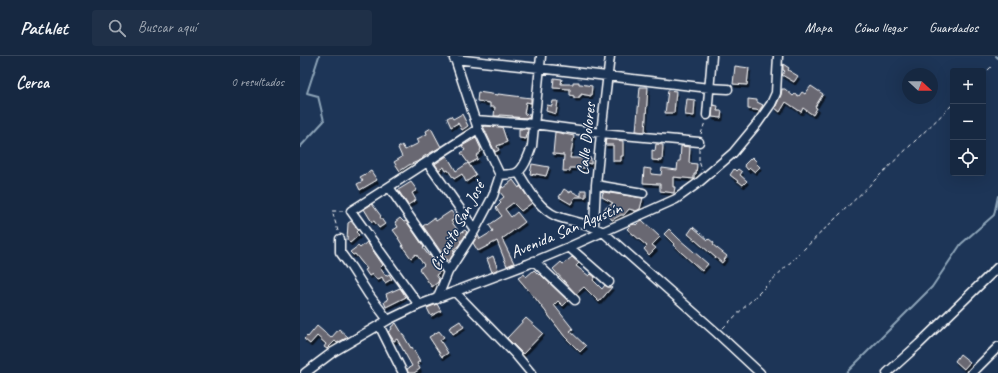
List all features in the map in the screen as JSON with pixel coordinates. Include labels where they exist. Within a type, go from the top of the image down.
[{"type":"street","points":[[500,175],[514,174],[518,172],[532,146],[541,56]]},
{"type":"street","name":"Calle Dolores","points":[[594,226],[596,185],[610,56]]},
{"type":"street","points":[[707,115],[712,56]]},
{"type":"street","name":"Avenida San Agustín","points":[[305,373],[333,352],[388,320],[418,305],[437,299],[569,247],[676,199],[704,178],[733,153],[757,124],[776,93],[778,56]]},
{"type":"street","points":[[454,58],[728,89]]},
{"type":"street","name":"Circuito San José","points":[[437,299],[448,272],[475,230],[493,196],[500,175],[478,129],[454,58]]},
{"type":"street","points":[[476,120],[534,124],[601,133],[699,142]]},
{"type":"street","points":[[418,305],[351,211],[478,129]]},
{"type":"street","points":[[427,162],[475,230]]},
{"type":"street","points":[[518,172],[531,194],[549,212],[557,216],[594,226],[603,232],[760,373]]},
{"type":"street","points":[[596,185],[643,193]]},
{"type":"street","points":[[389,187],[448,272]]},
{"type":"street","points":[[340,238],[340,252],[388,320]]},
{"type":"street","points":[[569,247],[609,282]]},
{"type":"street","points":[[534,261],[575,300]]},
{"type":"street","points":[[887,373],[998,267]]},
{"type":"street","points":[[455,292],[516,355],[531,373]]},
{"type":"street","points":[[379,325],[403,373]]},
{"type":"street","points":[[972,373],[998,347]]},
{"type":"path","points":[[986,71],[992,66]]},
{"type":"path","points":[[717,333],[950,107]]},
{"type":"path","points":[[704,178],[699,161],[699,142],[707,115]]},
{"type":"path","points":[[340,238],[332,211],[351,211]]},
{"type":"building","points":[[783,64],[789,68],[788,70],[798,76],[794,82],[782,75],[785,71],[783,70]]},
{"type":"building","points":[[735,66],[749,68],[747,85],[733,84]]},
{"type":"building","points":[[554,78],[562,79],[561,84],[573,84],[573,82],[579,82],[579,84],[592,86],[591,96],[581,94],[579,98],[574,98],[574,96],[570,95],[570,89],[553,88]]},
{"type":"building","points":[[811,86],[823,94],[815,107],[817,108],[813,115],[803,108],[801,112],[786,102],[780,112],[775,108],[782,89],[785,89],[793,96],[795,94],[799,96],[802,92],[805,94]]},
{"type":"building","points":[[640,87],[648,87],[645,132],[636,131]]},
{"type":"building","points":[[668,90],[676,91],[674,113],[665,113]]},
{"type":"building","points":[[478,92],[531,98],[531,103],[526,102],[524,114],[530,115],[529,118],[500,115],[494,116],[495,107],[490,107],[490,103],[477,101]]},
{"type":"building","points":[[687,99],[695,100],[694,116],[685,115]]},
{"type":"building","points":[[748,99],[757,100],[757,102],[763,105],[759,111],[748,109]]},
{"type":"building","points":[[553,101],[558,101],[556,114],[546,111],[547,105],[552,106]]},
{"type":"building","points":[[713,105],[718,106],[717,111],[722,111],[721,118],[712,117]]},
{"type":"building","points":[[462,114],[468,126],[462,130],[458,123],[451,127],[447,118],[451,116],[453,119]]},
{"type":"building","points":[[483,126],[502,127],[507,142],[497,146],[499,150],[495,152]]},
{"type":"building","points":[[431,128],[441,147],[400,171],[394,162],[402,157],[398,148],[402,145],[405,150],[419,143],[417,139],[427,134],[426,131]]},
{"type":"building","points":[[519,129],[528,129],[526,139],[519,138]]},
{"type":"building","points":[[555,132],[574,136],[570,158],[591,158],[591,164],[586,163],[585,168],[570,168],[570,171],[563,171],[564,155],[553,154]]},
{"type":"building","points":[[476,138],[481,152],[476,156],[478,159],[469,164],[461,153],[465,150],[462,146]]},
{"type":"building","points":[[606,139],[623,141],[623,156],[621,156],[621,161],[613,161],[613,145],[605,145]]},
{"type":"building","points":[[656,144],[663,145],[662,161],[652,160],[652,150],[655,151]]},
{"type":"building","points":[[681,146],[690,147],[689,163],[697,164],[694,179],[673,177],[673,187],[675,187],[674,193],[660,191],[660,184],[643,183],[644,168],[651,169],[651,174],[661,175],[662,168],[677,170],[678,161],[680,161]]},
{"type":"building","points":[[447,156],[456,171],[468,163],[476,175],[466,182],[462,174],[454,179],[444,167],[439,170],[435,164]]},
{"type":"building","points":[[752,157],[760,167],[755,172],[750,168],[748,170],[744,165]]},
{"type":"building","points":[[532,164],[549,167],[546,176],[530,174]]},
{"type":"building","points":[[734,169],[736,171],[738,169],[742,172],[740,175],[747,181],[743,185],[730,175]]},
{"type":"building","points":[[371,171],[377,180],[360,190],[357,184],[363,181],[360,177]]},
{"type":"building","points":[[513,180],[519,188],[520,186],[532,203],[521,211],[513,203],[505,209],[511,217],[517,212],[525,222],[502,239],[514,263],[507,266],[497,241],[478,251],[473,243],[478,235],[480,239],[493,231],[489,225],[502,216],[496,208],[501,203],[499,201],[504,197],[500,192],[502,186],[503,188]]},
{"type":"building","points":[[411,182],[417,190],[412,193],[416,200],[408,205],[398,190]]},
{"type":"building","points":[[564,189],[570,193],[571,191],[581,196],[581,190],[586,190],[586,197],[575,197],[571,204],[559,197]]},
{"type":"building","points":[[603,192],[643,198],[640,209],[636,211],[629,209],[624,215],[612,220],[604,209],[613,203],[602,197]]},
{"type":"building","points":[[372,204],[385,224],[379,228],[374,221],[372,222],[364,209]]},
{"type":"building","points":[[451,211],[455,219],[451,221],[460,233],[465,230],[467,232],[458,246],[453,250],[455,251],[449,261],[446,259],[423,226],[434,218],[436,221]]},
{"type":"building","points":[[400,218],[404,222],[406,221],[424,247],[423,248],[441,271],[436,275],[439,279],[438,282],[432,287],[419,269],[424,265],[416,254],[411,258],[393,230],[398,227],[395,222]]},
{"type":"building","points":[[642,220],[660,237],[652,245],[656,248],[649,255],[644,249],[647,246],[627,229],[631,225],[636,225]]},
{"type":"building","points":[[351,221],[358,230],[356,232],[359,235],[350,243],[347,240],[348,223]]},
{"type":"building","points":[[693,227],[708,240],[709,239],[714,243],[713,245],[727,256],[722,263],[688,234]]},
{"type":"building","points":[[669,229],[708,264],[702,271],[673,245],[674,244],[664,234]]},
{"type":"building","points":[[367,242],[383,265],[380,268],[386,276],[389,274],[392,279],[385,283],[382,277],[377,280],[372,274],[369,276],[365,270],[367,269],[355,254],[353,255],[350,252],[358,246],[360,248]]},
{"type":"building","points":[[493,256],[498,269],[492,272],[487,259]]},
{"type":"building","points":[[572,257],[579,263],[576,266],[589,276],[591,274],[595,277],[593,280],[602,289],[605,285],[612,287],[599,302],[584,287],[576,294],[553,269],[561,262],[563,264]]},
{"type":"building","points":[[534,270],[568,301],[563,306],[558,301],[554,305],[573,329],[570,331],[586,346],[580,352],[565,337],[518,278],[524,274],[526,277]]},
{"type":"building","points":[[400,288],[406,297],[386,307],[384,302],[388,300],[386,294]]},
{"type":"building","points":[[437,304],[441,311],[431,316],[427,308]]},
{"type":"building","points":[[526,318],[543,333],[523,354],[507,338]]},
{"type":"building","points":[[460,321],[464,327],[453,334],[449,328]]},
{"type":"building","points":[[396,323],[420,361],[417,363],[420,369],[414,373],[408,373],[407,369],[412,366],[397,339],[394,341],[388,332]]},
{"type":"building","points":[[317,326],[331,338],[339,329],[348,337],[337,343],[335,341],[327,349],[324,347],[326,344],[317,336],[310,344],[304,339],[307,336],[308,337]]},
{"type":"building","points":[[439,331],[444,337],[440,340],[448,353],[442,357],[429,337]]},
{"type":"building","points":[[960,354],[970,362],[964,369],[955,361]]},
{"type":"waterway","points":[[300,147],[324,121],[318,96],[307,93],[319,56]]},
{"type":"waterway","points":[[846,373],[932,287],[961,244],[994,215],[998,196]]}]
